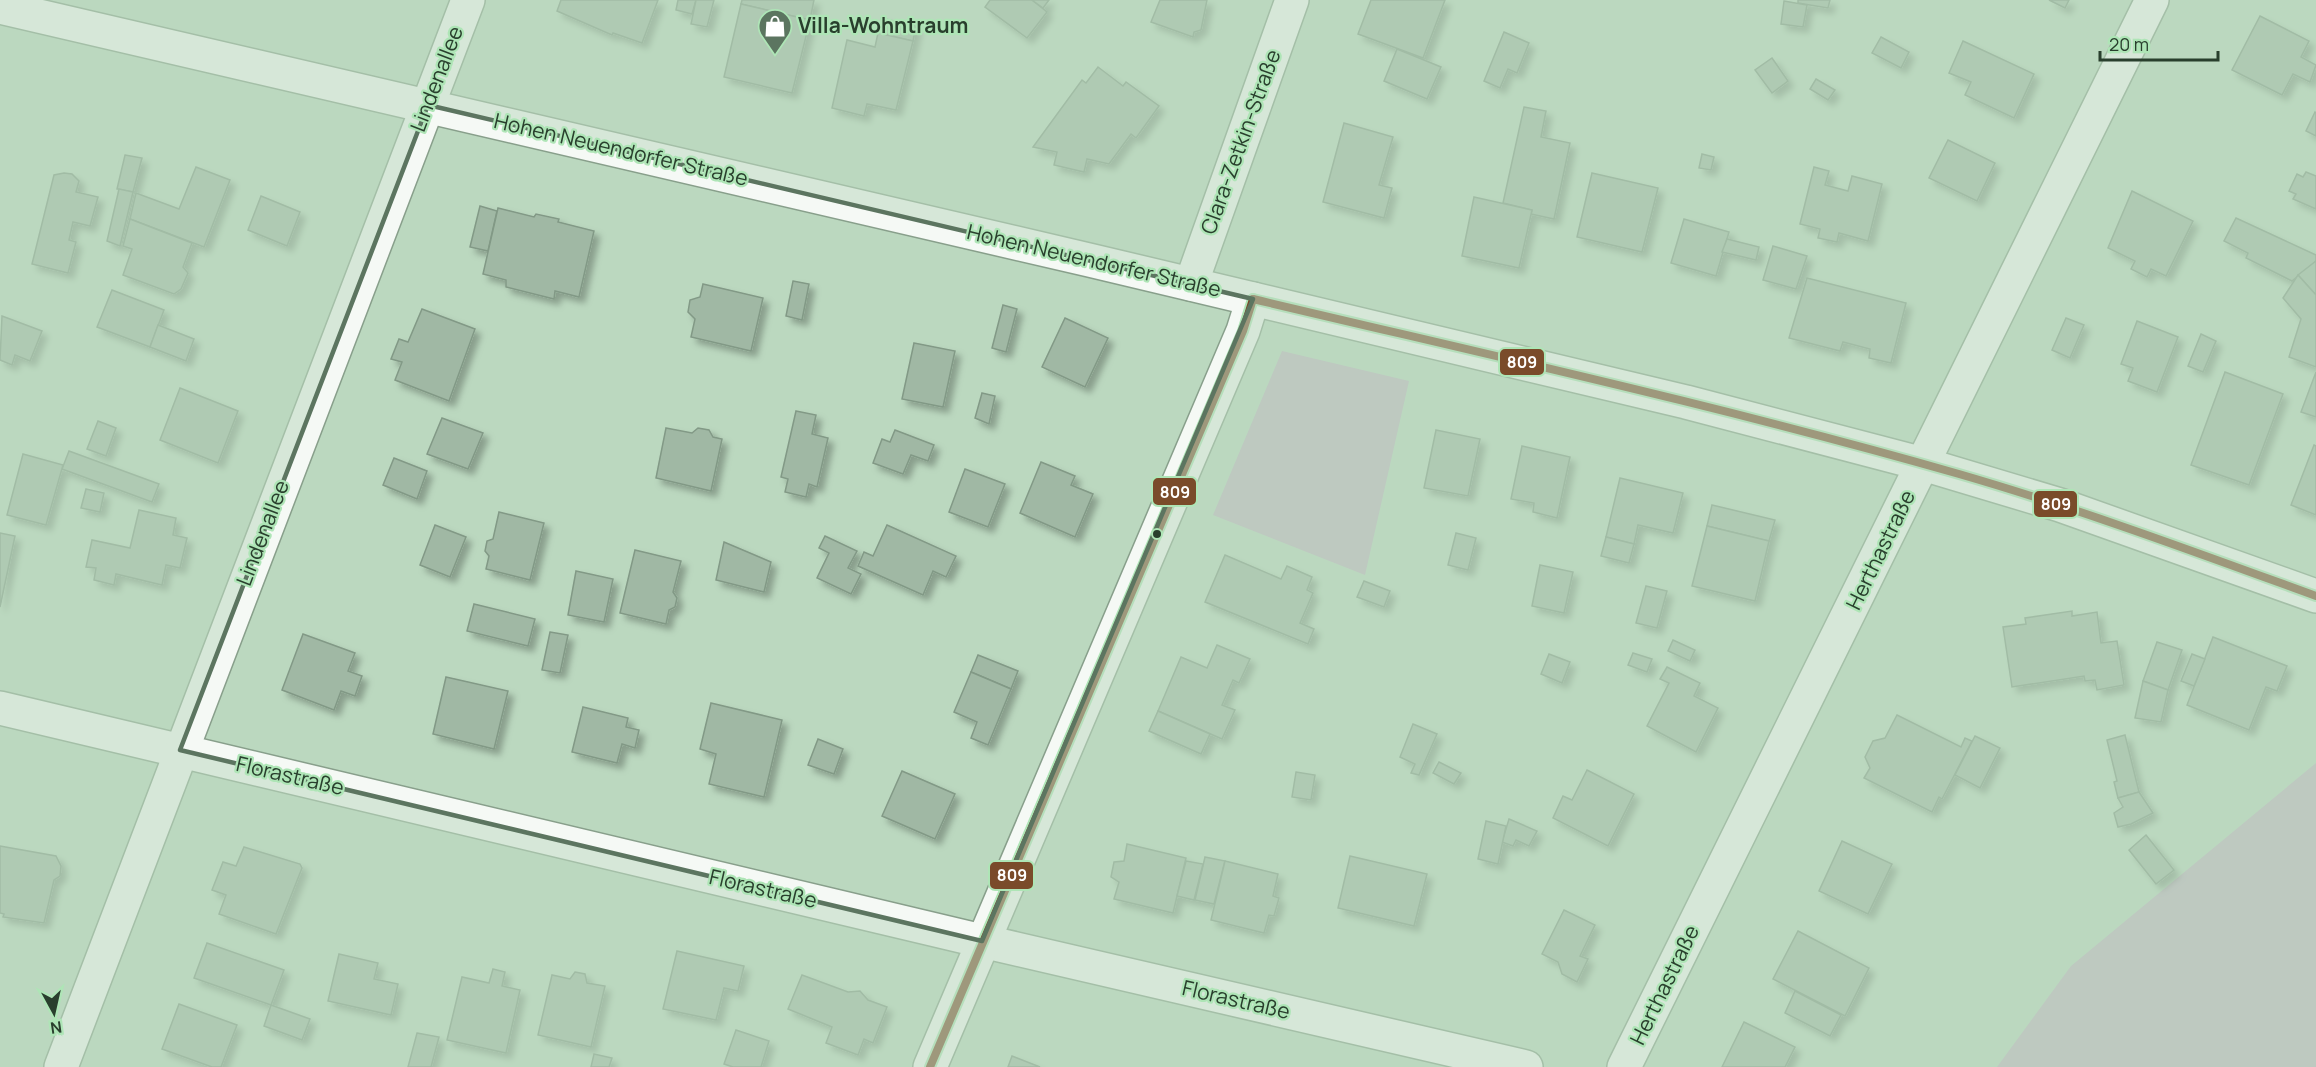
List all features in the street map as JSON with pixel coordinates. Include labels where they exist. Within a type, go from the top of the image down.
[{"type":"street","name":"Lindenallee","points":[[61,1067],[468,0]]},
{"type":"street","name":"Clara-Zetkin-Straße","points":[[1191,284],[1292,0]]},
{"type":"street","name":"Herthastraße","points":[[1624,1067],[2152,0]]},
{"type":"street","name":"Hohen Neuendorfer Straße","points":[[0,7],[428,105],[1686,402],[1923,464],[2070,508],[2316,596]]},
{"type":"street","points":[[930,1067],[1243,331],[1253,299]]},
{"type":"street","name":"Florastraße","points":[[0,708],[982,941],[1526,1067]]},
{"type":"highlighted area","points":[[428,105],[1253,299],[982,941],[180,750]]},
{"type":"shaded area","points":[[1282,351],[1409,381],[1365,575],[1213,515]]},
{"type":"shaded area","points":[[2316,763],[2316,1067],[1997,1067],[2071,966]]},
{"type":"building","points":[[561,0],[658,0],[642,43],[613,33],[612,35],[557,11]]},
{"type":"building","points":[[678,0],[696,0],[692,14],[676,10]]},
{"type":"building","points":[[696,0],[714,0],[707,27],[691,24]]},
{"type":"building","points":[[742,0],[814,0],[810,20],[741,4]]},
{"type":"building","points":[[990,0],[1032,0],[1047,12],[1027,38],[985,7]]},
{"type":"building","points":[[1032,0],[1049,0],[1043,8]]},
{"type":"building","points":[[1160,0],[1207,0],[1201,30],[1194,32],[1193,37],[1151,22]]},
{"type":"building","points":[[1371,0],[1445,0],[1423,58],[1358,34]]},
{"type":"building","points":[[1798,0],[1830,0],[1828,8],[1798,3]]},
{"type":"building","points":[[2049,0],[2069,0],[2065,8]]},
{"type":"building","points":[[1784,1],[1807,5],[1803,27],[1781,24]]},
{"type":"building","points":[[741,4],[810,20],[792,93],[724,77]]},
{"type":"building","points":[[2260,16],[2309,41],[2301,57],[2316,65],[2310,82],[2293,74],[2282,95],[2232,70]]},
{"type":"building","points":[[881,18],[916,26],[913,41],[878,33]]},
{"type":"building","points":[[1504,32],[1529,43],[1517,73],[1508,69],[1500,88],[1484,81]]},
{"type":"building","points":[[878,33],[913,41],[896,110],[867,104],[864,116],[832,108],[847,40],[875,47]]},
{"type":"building","points":[[1881,37],[1909,52],[1901,68],[1872,53]]},
{"type":"building","points":[[1963,41],[2034,74],[2014,118],[1965,95],[1971,82],[1949,73]]},
{"type":"building","points":[[1397,49],[1441,67],[1427,99],[1384,81]]},
{"type":"building","points":[[1772,58],[1788,81],[1772,93],[1755,70]]},
{"type":"building","points":[[1098,67],[1123,86],[1126,82],[1159,106],[1136,138],[1131,134],[1109,164],[1087,159],[1084,172],[1054,165],[1057,152],[1033,147],[1082,80],[1086,83]]},
{"type":"building","points":[[1816,79],[1835,90],[1828,100],[1810,89]]},
{"type":"building","points":[[1524,107],[1546,111],[1541,137],[1570,143],[1554,219],[1531,214],[1532,210],[1503,203]]},
{"type":"building","points":[[2316,113],[2316,136],[2306,131]]},
{"type":"building","points":[[1344,123],[1393,137],[1379,185],[1392,188],[1384,218],[1323,202]]},
{"type":"building","points":[[1948,140],[1995,163],[1977,201],[1929,178]]},
{"type":"building","points":[[1702,154],[1714,157],[1711,170],[1699,168]]},
{"type":"building","points":[[125,155],[142,158],[133,192],[117,189]]},
{"type":"building","points":[[196,167],[230,180],[204,247],[130,219],[136,193],[179,209]]},
{"type":"building","points":[[1814,167],[1829,171],[1825,185],[1848,191],[1852,176],[1882,184],[1868,241],[1839,233],[1837,242],[1818,238],[1820,229],[1800,224]]},
{"type":"building","points":[[2306,172],[2316,176],[2316,209],[2293,199],[2296,194],[2289,191],[2297,174],[2303,177]]},
{"type":"building","points":[[1592,173],[1658,188],[1642,252],[1577,237]]},
{"type":"building","points":[[72,174],[79,181],[76,192],[98,197],[90,226],[73,222],[69,240],[76,242],[68,273],[32,264],[54,175]]},
{"type":"building","points":[[119,189],[133,192],[120,246],[107,241]]},
{"type":"building","points":[[2132,191],[2193,221],[2166,276],[2151,269],[2147,277],[2131,269],[2135,261],[2108,248]]},
{"type":"building","points":[[261,196],[300,212],[287,246],[248,230]]},
{"type":"building","points":[[1474,197],[1532,210],[1519,268],[1462,256]]},
{"type":"building","points":[[480,206],[497,211],[488,251],[470,247]]},
{"type":"building","points":[[498,208],[534,217],[536,214],[559,219],[558,222],[594,231],[579,297],[555,291],[554,299],[506,287],[506,280],[483,274]]},
{"type":"building","points":[[2236,218],[2316,255],[2316,261],[2292,281],[2246,258],[2248,253],[2224,241]]},
{"type":"building","points":[[130,219],[192,243],[183,267],[188,273],[181,289],[174,294],[123,275],[132,249],[123,246]]},
{"type":"building","points":[[1684,219],[1729,232],[1716,276],[1671,263]]},
{"type":"building","points":[[1727,239],[1759,247],[1756,260],[1722,252]]},
{"type":"building","points":[[1773,246],[1807,256],[1796,289],[1763,280]]},
{"type":"building","points":[[2316,261],[2316,295],[2298,275]]},
{"type":"building","points":[[2298,275],[2316,295],[2316,367],[2289,357],[2301,319],[2283,298]]},
{"type":"building","points":[[1807,278],[1906,303],[1891,363],[1869,358],[1870,349],[1843,342],[1840,351],[1789,338]]},
{"type":"building","points":[[793,281],[809,284],[802,320],[786,316]]},
{"type":"building","points":[[703,284],[763,298],[751,351],[691,337],[695,319],[688,312],[690,300],[700,297]]},
{"type":"building","points":[[112,290],[164,310],[150,347],[97,327]]},
{"type":"building","points":[[1003,305],[1017,309],[1006,352],[992,348]]},
{"type":"building","points":[[422,309],[475,329],[449,401],[395,380],[402,362],[391,359],[399,339],[408,342]]},
{"type":"building","points":[[2,316],[42,331],[30,361],[15,355],[12,365],[0,360]]},
{"type":"building","points":[[1065,318],[1108,338],[1085,387],[1042,367]]},
{"type":"building","points":[[2066,318],[2084,325],[2070,358],[2052,350]]},
{"type":"building","points":[[2137,321],[2178,337],[2157,392],[2128,381],[2133,368],[2121,364]]},
{"type":"building","points":[[158,325],[194,339],[186,361],[150,347]]},
{"type":"building","points":[[2201,334],[2216,341],[2203,372],[2188,366]]},
{"type":"building","points":[[914,343],[955,351],[943,407],[902,399]]},
{"type":"building","points":[[2225,372],[2283,394],[2249,485],[2191,465]]},
{"type":"building","points":[[2316,372],[2316,417],[2301,412]]},
{"type":"building","points":[[180,388],[238,411],[218,463],[160,440]]},
{"type":"building","points":[[982,393],[995,396],[989,424],[975,418]]},
{"type":"building","points":[[796,411],[816,415],[812,434],[828,438],[817,487],[809,484],[806,497],[785,492],[788,479],[781,477]]},
{"type":"building","points":[[442,418],[483,433],[468,469],[427,454]]},
{"type":"building","points":[[98,421],[116,428],[106,456],[87,449]]},
{"type":"building","points":[[666,428],[692,433],[698,428],[709,430],[713,437],[722,439],[711,491],[656,478]]},
{"type":"building","points":[[895,430],[934,445],[928,461],[911,455],[903,474],[873,463],[882,439],[890,442]]},
{"type":"building","points":[[1436,430],[1480,439],[1468,496],[1424,488]]},
{"type":"building","points":[[2314,445],[2316,446],[2316,515],[2291,505]]},
{"type":"building","points":[[1522,446],[1570,457],[1557,518],[1533,512],[1534,503],[1511,499]]},
{"type":"building","points":[[69,451],[159,484],[152,502],[62,469]]},
{"type":"building","points":[[23,454],[63,465],[46,525],[7,515]]},
{"type":"building","points":[[394,458],[427,471],[417,499],[383,485]]},
{"type":"building","points":[[1041,462],[1075,476],[1071,485],[1093,494],[1075,537],[1020,513]]},
{"type":"building","points":[[965,469],[1005,484],[988,527],[949,512]]},
{"type":"building","points":[[1620,478],[1683,493],[1673,533],[1638,525],[1634,544],[1606,537]]},
{"type":"building","points":[[86,489],[104,493],[100,512],[81,508]]},
{"type":"building","points":[[1712,505],[1775,520],[1769,541],[1707,526]]},
{"type":"building","points":[[139,510],[176,518],[173,535],[187,538],[180,568],[166,565],[162,585],[116,574],[114,585],[94,580],[96,568],[86,567],[92,540],[130,548]]},
{"type":"building","points":[[499,512],[544,523],[530,580],[486,569],[489,556],[485,551],[487,541],[493,539]]},
{"type":"building","points":[[435,525],[466,537],[450,577],[420,565]]},
{"type":"building","points":[[887,525],[956,556],[946,577],[933,571],[923,595],[858,566],[864,552],[873,556]]},
{"type":"building","points":[[1707,526],[1769,541],[1755,601],[1692,586]]},
{"type":"building","points":[[0,533],[15,536],[0,607]]},
{"type":"building","points":[[1456,533],[1476,538],[1468,570],[1448,565]]},
{"type":"building","points":[[825,536],[857,551],[848,568],[861,574],[851,594],[817,578],[829,553],[819,548]]},
{"type":"building","points":[[1606,537],[1634,544],[1629,563],[1601,556]]},
{"type":"building","points":[[724,542],[771,562],[764,592],[716,580]]},
{"type":"building","points":[[635,550],[681,561],[673,592],[677,598],[675,607],[669,610],[666,624],[620,613]]},
{"type":"building","points":[[1225,555],[1281,579],[1287,566],[1312,577],[1307,590],[1313,593],[1300,623],[1314,629],[1308,644],[1205,602]]},
{"type":"building","points":[[1540,565],[1573,572],[1564,613],[1532,606]]},
{"type":"building","points":[[576,571],[613,579],[604,622],[568,615]]},
{"type":"building","points":[[1364,581],[1390,591],[1384,607],[1357,597]]},
{"type":"building","points":[[1646,586],[1667,591],[1657,628],[1636,623]]},
{"type":"building","points":[[474,604],[535,619],[528,646],[467,631]]},
{"type":"building","points":[[2072,611],[2072,616],[2097,612],[2101,643],[2117,641],[2124,685],[2097,690],[2095,680],[2085,681],[2084,676],[2012,687],[2003,627],[2026,624],[2025,618]]},
{"type":"building","points":[[550,632],[568,635],[560,673],[542,670]]},
{"type":"building","points":[[303,634],[355,653],[348,671],[362,676],[355,696],[341,691],[334,710],[282,690]]},
{"type":"building","points":[[2213,637],[2287,666],[2277,691],[2266,687],[2249,730],[2187,705]]},
{"type":"building","points":[[1673,640],[1695,650],[1690,661],[1668,651]]},
{"type":"building","points":[[2157,642],[2182,650],[2168,690],[2143,681]]},
{"type":"building","points":[[1217,645],[1250,659],[1239,683],[1233,680],[1222,705],[1235,710],[1222,739],[1158,711],[1181,657],[1207,668]]},
{"type":"building","points":[[1633,653],[1652,659],[1647,672],[1628,665]]},
{"type":"building","points":[[1549,654],[1570,662],[1562,683],[1541,674]]},
{"type":"building","points":[[2192,654],[2205,659],[2194,686],[2181,681]]},
{"type":"building","points":[[978,655],[1018,671],[1011,689],[971,672]]},
{"type":"building","points":[[1667,667],[1700,683],[1694,696],[1718,708],[1696,752],[1647,726],[1669,683],[1660,679]]},
{"type":"building","points":[[971,672],[1011,689],[988,745],[971,738],[977,722],[954,712]]},
{"type":"building","points":[[446,677],[508,691],[494,749],[433,734]]},
{"type":"building","points":[[2143,681],[2168,690],[2161,722],[2135,718]]},
{"type":"building","points":[[711,703],[782,720],[764,797],[709,784],[716,754],[700,749]]},
{"type":"building","points":[[583,707],[628,718],[626,727],[639,730],[635,748],[622,744],[617,763],[572,752]]},
{"type":"building","points":[[1158,711],[1210,734],[1201,754],[1149,731]]},
{"type":"building","points":[[1897,715],[1961,747],[1965,738],[1972,741],[1942,799],[1939,797],[1932,812],[1864,778],[1870,768],[1865,757],[1873,741],[1885,738]]},
{"type":"building","points":[[1413,724],[1437,734],[1419,775],[1411,773],[1415,764],[1400,757]]},
{"type":"building","points":[[2125,735],[2139,792],[2118,798],[2114,782],[2117,781],[2107,740]]},
{"type":"building","points":[[1975,736],[2000,748],[1980,788],[1955,775]]},
{"type":"building","points":[[818,739],[843,749],[834,774],[808,765]]},
{"type":"building","points":[[1439,762],[1461,773],[1454,784],[1433,773]]},
{"type":"building","points":[[1587,770],[1634,794],[1608,846],[1553,818],[1563,796],[1572,800]]},
{"type":"building","points":[[902,771],[955,794],[935,839],[882,816]]},
{"type":"building","points":[[1296,772],[1315,775],[1311,800],[1292,797]]},
{"type":"building","points":[[2139,792],[2153,813],[2131,824],[2118,827],[2114,813],[2123,807],[2118,798]]},
{"type":"building","points":[[1509,819],[1537,831],[1529,846],[1516,840],[1513,846],[1502,842]]},
{"type":"building","points":[[1486,821],[1506,826],[1498,864],[1478,859]]},
{"type":"building","points":[[2146,835],[2174,870],[2156,884],[2129,850]]},
{"type":"building","points":[[1842,841],[1892,864],[1868,914],[1819,891]]},
{"type":"building","points":[[1127,844],[1186,858],[1173,913],[1114,899],[1119,882],[1111,877],[1114,862],[1124,861]]},
{"type":"building","points":[[0,846],[56,856],[61,866],[60,876],[54,880],[44,923],[3,917],[4,914],[0,913]]},
{"type":"building","points":[[244,847],[300,864],[302,868],[276,934],[219,914],[226,895],[212,890],[223,862],[236,866]]},
{"type":"building","points":[[1350,856],[1427,874],[1414,926],[1338,908]]},
{"type":"building","points":[[1205,857],[1225,861],[1214,904],[1195,900]]},
{"type":"building","points":[[1186,861],[1203,864],[1194,900],[1177,896]]},
{"type":"building","points":[[1225,861],[1278,874],[1273,896],[1279,898],[1274,916],[1269,915],[1264,933],[1211,920]]},
{"type":"building","points":[[1564,910],[1595,925],[1580,956],[1588,959],[1577,982],[1562,974],[1558,962],[1542,954]]},
{"type":"building","points":[[1798,931],[1869,968],[1845,1016],[1773,979]]},
{"type":"building","points":[[207,943],[284,970],[271,1005],[194,978]]},
{"type":"building","points":[[677,951],[744,966],[738,991],[724,988],[716,1020],[663,1009]]},
{"type":"building","points":[[339,954],[378,963],[374,979],[398,984],[391,1015],[328,1001]]},
{"type":"building","points":[[493,969],[505,972],[502,986],[520,990],[506,1053],[447,1040],[462,977],[489,983]]},
{"type":"building","points":[[575,972],[585,974],[587,983],[605,986],[591,1047],[538,1035],[552,975],[570,979]]},
{"type":"building","points":[[802,975],[848,992],[860,991],[868,1000],[887,1007],[873,1043],[864,1039],[858,1055],[826,1043],[832,1027],[788,1009]]},
{"type":"building","points":[[1795,991],[1841,1015],[1830,1036],[1785,1013]]},
{"type":"building","points":[[179,1004],[237,1025],[221,1067],[212,1067],[162,1049]]},
{"type":"building","points":[[271,1005],[310,1019],[302,1040],[264,1026]]},
{"type":"building","points":[[1744,1022],[1795,1047],[1785,1067],[1722,1067]]},
{"type":"building","points":[[736,1030],[769,1041],[761,1067],[733,1067],[724,1064]]},
{"type":"building","points":[[417,1033],[439,1037],[431,1067],[408,1067]]},
{"type":"building","points":[[594,1054],[612,1058],[609,1067],[591,1067]]},
{"type":"building","points":[[1012,1056],[1040,1067],[1008,1067]]},
{"type":"transit line","name":"809","points":[[1253,299],[1784,426],[1959,474],[2094,517],[2316,596]]},
{"type":"transit line","name":"809","points":[[930,1067],[1243,331],[1253,299]]},
{"type":"place","name":"Villa-Wohntraum","points":[[775,55]]}]
